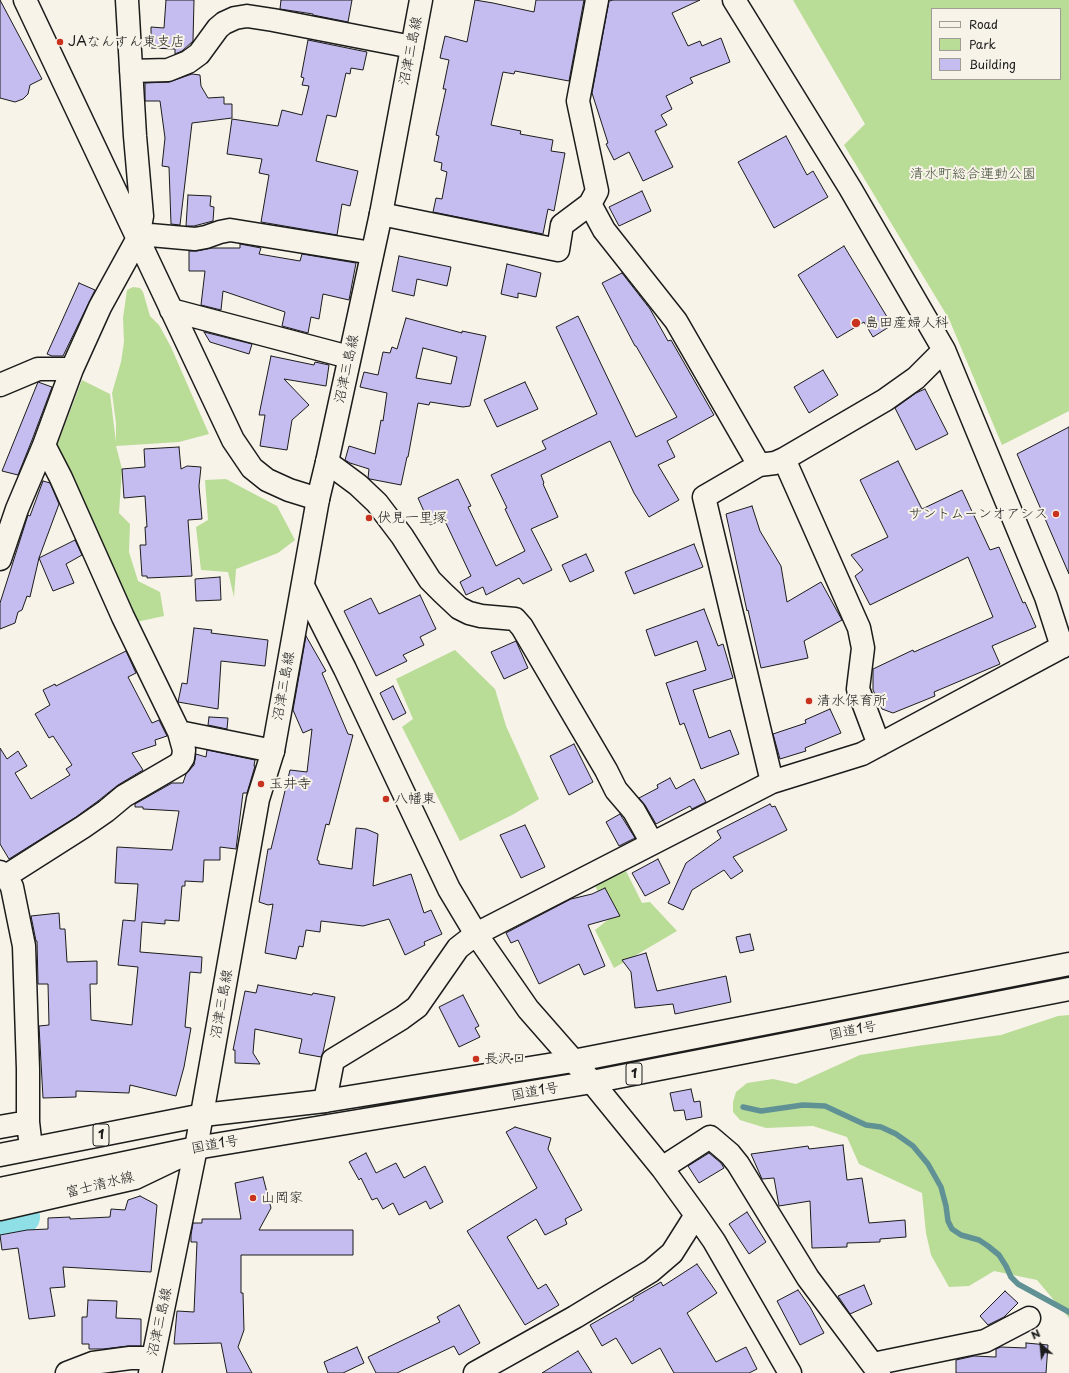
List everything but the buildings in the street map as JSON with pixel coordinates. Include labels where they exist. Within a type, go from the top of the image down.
[{"type":"main road","points":[[25,0],[138,236],[233,440],[252,468],[267,480],[289,490],[318,499]]},
{"type":"main road","points":[[0,559],[8,510],[44,445],[72,369],[100,307],[138,236],[142,216],[135,136],[127,0]]},
{"type":"main road","name":"沼津三島線","points":[[151,1366],[196,1148],[258,799],[272,751],[318,499],[372,253],[421,0]]},
{"type":"main road","points":[[380,214],[558,250],[562,225],[590,204],[597,191],[578,101],[597,0]]},
{"type":"main road","points":[[325,1101],[333,1060],[402,1018],[417,1007],[458,948],[476,934],[772,782],[862,754],[1066,645],[944,350],[850,188],[734,0]]},
{"type":"main road","points":[[131,71],[168,70],[188,62],[199,54],[218,28],[224,23],[235,18],[247,16],[412,47]]},
{"type":"main road","points":[[590,204],[604,230],[676,321],[759,465]]},
{"type":"main road","points":[[138,236],[195,239],[230,230],[372,253]]},
{"type":"main road","points":[[172,310],[349,357]]},
{"type":"main road","points":[[772,782],[704,497],[759,465],[775,463],[784,459],[885,400],[916,378],[944,350]]},
{"type":"main road","points":[[0,385],[38,369],[72,369]]},
{"type":"main road","points":[[31,1148],[28,1122],[28,1069],[24,946],[12,887],[3,874],[83,827],[124,796],[179,764],[183,758],[184,750],[179,732],[123,617],[61,478],[44,445]]},
{"type":"main road","points":[[784,459],[859,628],[863,648],[858,689],[879,745]]},
{"type":"main road","points":[[327,462],[358,485],[377,503],[402,536],[430,580],[454,603],[469,613],[515,619],[522,627],[538,652],[616,790],[634,811],[652,843]]},
{"type":"main road","points":[[303,586],[345,669],[448,889],[476,934],[528,1009],[592,1082],[662,1168],[696,1215],[714,1241],[790,1373]]},
{"type":"main road","points":[[179,732],[272,751]]},
{"type":"main road","name":"国道1号","points":[[0,1155],[202,1115],[325,1101],[573,1061],[1069,964]]},
{"type":"main road","name":"国道1号","points":[[0,1189],[196,1148],[592,1082],[1069,989]]},
{"type":"main road","points":[[0,1128],[28,1122]]},
{"type":"main road","points":[[662,1168],[710,1137],[730,1154],[738,1164],[808,1278],[876,1368],[985,1341],[1029,1318]]},
{"type":"main road","name":"富士清水線","points":[[0,1209],[136,1178],[196,1148]]},
{"type":"main road","points":[[475,1373],[575,1317],[651,1271],[672,1253],[696,1215]]},
{"type":"main road","points":[[67,1373],[93,1363],[130,1358],[151,1366]]},
{"type":"green space","name":"清水町総合運動公園","points":[[793,0],[1069,0],[1069,411],[1002,445],[949,319],[844,145],[865,124]]},
{"type":"green space","points":[[133,287],[140,288],[143,292],[150,316],[159,325],[171,347],[209,434],[179,442],[116,446],[122,469],[119,513],[130,524],[129,552],[138,581],[160,592],[164,616],[127,624],[55,450],[82,380],[110,394],[116,442],[116,423],[112,393],[121,362],[124,342],[123,318],[127,290]]},
{"type":"green space","points":[[226,479],[277,506],[295,540],[278,553],[236,569],[234,597],[228,572],[201,570],[196,527],[208,520],[205,480]]},
{"type":"green space","points":[[455,650],[495,689],[506,726],[539,799],[514,814],[460,841],[402,727],[413,719],[396,679]]},
{"type":"green space","points":[[626,871],[642,903],[650,902],[677,931],[614,968],[595,930],[609,919],[595,885]]},
{"type":"green space","points":[[1069,1015],[1069,1318],[1037,1280],[994,1271],[969,1286],[949,1287],[931,1255],[926,1233],[922,1193],[859,1164],[847,1137],[813,1126],[766,1128],[740,1120],[733,1112],[733,1102],[736,1092],[747,1083],[773,1079],[796,1084],[860,1055],[1001,1035],[1058,1016]]},
{"type":"waterway","points":[[743,1107],[761,1111],[803,1105],[825,1106],[866,1125],[881,1127],[896,1134],[913,1146],[928,1164],[941,1187],[948,1221],[952,1229],[961,1235],[979,1240],[988,1246],[999,1255],[1011,1277],[1018,1284],[1069,1312]]},
{"type":"waterway","points":[[0,1221],[23,1217]]},
{"type":"place","name":"JAなんすん東支店","points":[[60,42]]},
{"type":"place","name":"島田産婦人科","points":[[856,323]]},
{"type":"place","name":"サントムーンオアシス","points":[[1056,514]]},
{"type":"place","name":"伏見一里塚","points":[[369,518]]},
{"type":"place","name":"清水保育所","points":[[809,701]]},
{"type":"place","name":"玉井寺","points":[[261,784]]},
{"type":"place","name":"八幡東","points":[[386,799]]},
{"type":"place","name":"長沢口","points":[[476,1059]]},
{"type":"place","name":"山岡家","points":[[253,1198]]}]
